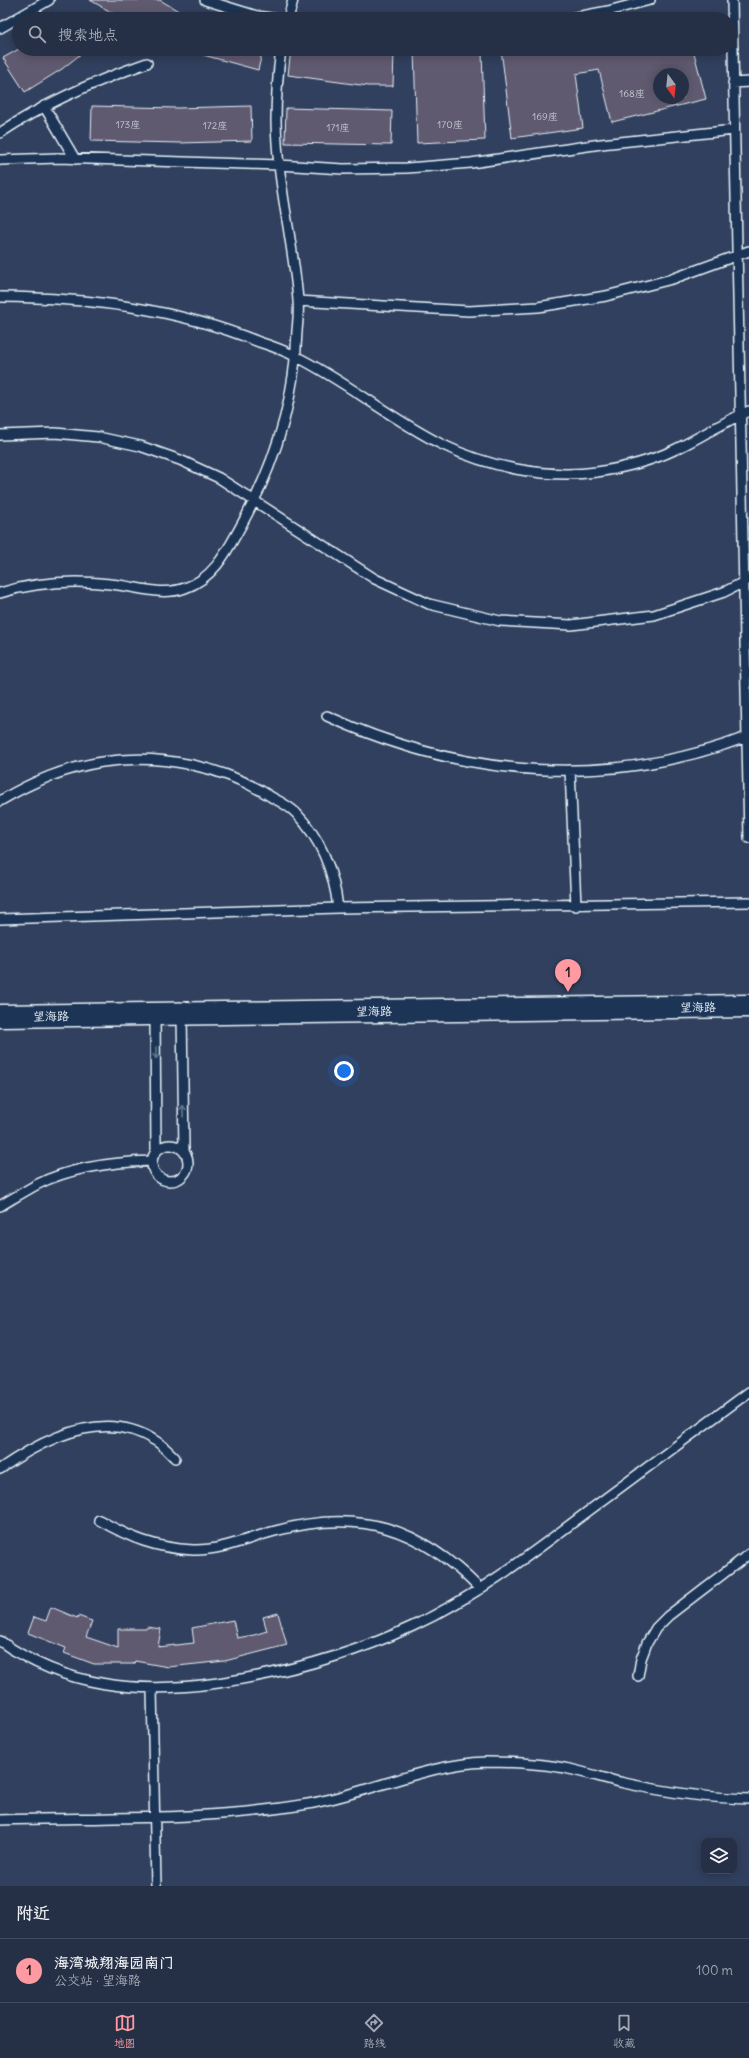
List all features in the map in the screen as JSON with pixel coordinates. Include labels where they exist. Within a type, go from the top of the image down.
[{"type":"street","name":"望海路","points":[[0,1016],[749,1006]]},
{"type":"lane","points":[[28,12],[49,0]]},
{"type":"lane","points":[[205,0],[243,12]]},
{"type":"lane","points":[[290,12],[293,0]]},
{"type":"lane","points":[[603,12],[650,0]]},
{"type":"lane","points":[[732,0],[732,12]]},
{"type":"lane","points":[[0,28],[12,21]]},
{"type":"lane","points":[[0,593],[46,583],[79,582],[112,584],[165,592],[186,588],[205,578],[220,562],[255,500],[275,454],[288,406],[296,356],[298,301],[279,165],[276,122],[277,79],[281,56]]},
{"type":"lane","points":[[733,56],[740,415],[746,580],[749,838]]},
{"type":"lane","points":[[0,133],[44,106],[94,82],[147,63]]},
{"type":"lane","points":[[733,83],[749,82]]},
{"type":"lane","points":[[44,106],[75,159]]},
{"type":"lane","points":[[0,160],[75,159],[279,165],[343,169],[407,168],[471,163],[601,144],[734,130]]},
{"type":"lane","points":[[298,301],[469,311],[538,307],[606,296],[665,281],[749,251]]},
{"type":"lane","points":[[0,297],[58,298],[104,302],[180,316],[239,333],[296,356],[440,444],[477,459],[516,469],[556,474],[589,472],[635,464],[673,451],[749,411]]},
{"type":"lane","points":[[0,435],[55,433],[98,437],[140,446],[180,460],[219,478],[375,579],[429,604],[500,621],[571,625],[654,614],[724,592],[746,580]]},
{"type":"lane","points":[[327,716],[393,744],[456,760],[498,767],[570,770],[606,768],[671,759],[713,748],[748,736]]},
{"type":"lane","points":[[0,801],[24,786],[62,771],[102,762],[143,760],[184,763],[223,774],[261,790],[295,812],[309,828],[321,846],[330,866],[336,886],[338,908]]},
{"type":"lane","points":[[570,770],[576,906]]},
{"type":"lane","points":[[0,919],[338,908],[576,906],[749,902]]},
{"type":"lane","points":[[155,1014],[156,1150],[152,1162],[155,1173],[159,1177],[164,1180],[176,1180],[186,1173],[189,1161],[184,1150],[182,1014]]},
{"type":"lane","points":[[156,1150],[167,1144],[179,1146],[184,1150]]},
{"type":"lane","points":[[0,1206],[38,1184],[81,1169],[126,1162],[152,1162]]},
{"type":"lane","points":[[0,1641],[44,1666],[79,1678],[115,1686],[152,1689],[193,1687],[250,1678],[306,1666],[360,1648],[413,1626],[480,1590],[512,1569],[749,1392]]},
{"type":"lane","points":[[0,1469],[38,1447],[73,1431],[100,1425],[128,1428],[154,1440],[175,1458]]},
{"type":"lane","points":[[99,1520],[128,1536],[160,1546],[194,1550],[227,1546],[302,1524],[330,1521],[358,1522],[386,1528],[413,1538],[449,1560],[480,1590]]},
{"type":"lane","points":[[638,1676],[641,1659],[656,1628],[668,1616],[749,1554]]},
{"type":"lane","points":[[152,1689],[156,1886]]},
{"type":"lane","points":[[0,1820],[218,1814],[264,1810],[310,1803],[355,1793],[441,1768],[484,1762],[526,1762],[569,1769],[626,1783],[684,1793],[749,1799]]},
{"type":"building","points":[[90,0],[160,0],[180,12],[111,12]]},
{"type":"building","points":[[12,53],[12,56],[78,56],[62,69],[25,92],[3,58]]},
{"type":"building","points":[[207,56],[261,56],[258,70]]},
{"type":"building","points":[[290,56],[394,56],[393,86],[368,86],[288,75]]},
{"type":"building","points":[[414,56],[482,56],[485,140],[417,143]]},
{"type":"building","points":[[502,56],[695,56],[706,99],[689,103],[689,68],[653,68],[653,104],[686,104],[612,122],[599,70],[576,74],[583,128],[512,138]]},
{"type":"building","points":[[92,106],[177,108],[251,106],[252,141],[180,143],[91,141]]},
{"type":"building","points":[[286,108],[392,111],[391,145],[285,143]]},
{"type":"building","points":[[51,1607],[77,1618],[78,1616],[92,1621],[86,1637],[118,1648],[118,1629],[146,1629],[147,1627],[161,1629],[158,1647],[194,1643],[192,1628],[233,1620],[237,1638],[254,1635],[267,1631],[263,1617],[278,1613],[287,1645],[225,1661],[168,1667],[135,1661],[134,1664],[94,1664],[64,1653],[66,1648],[28,1633],[34,1617],[46,1621]]},
{"type":"place","name":"海湾城翔海园南门","points":[[568,992]]}]
